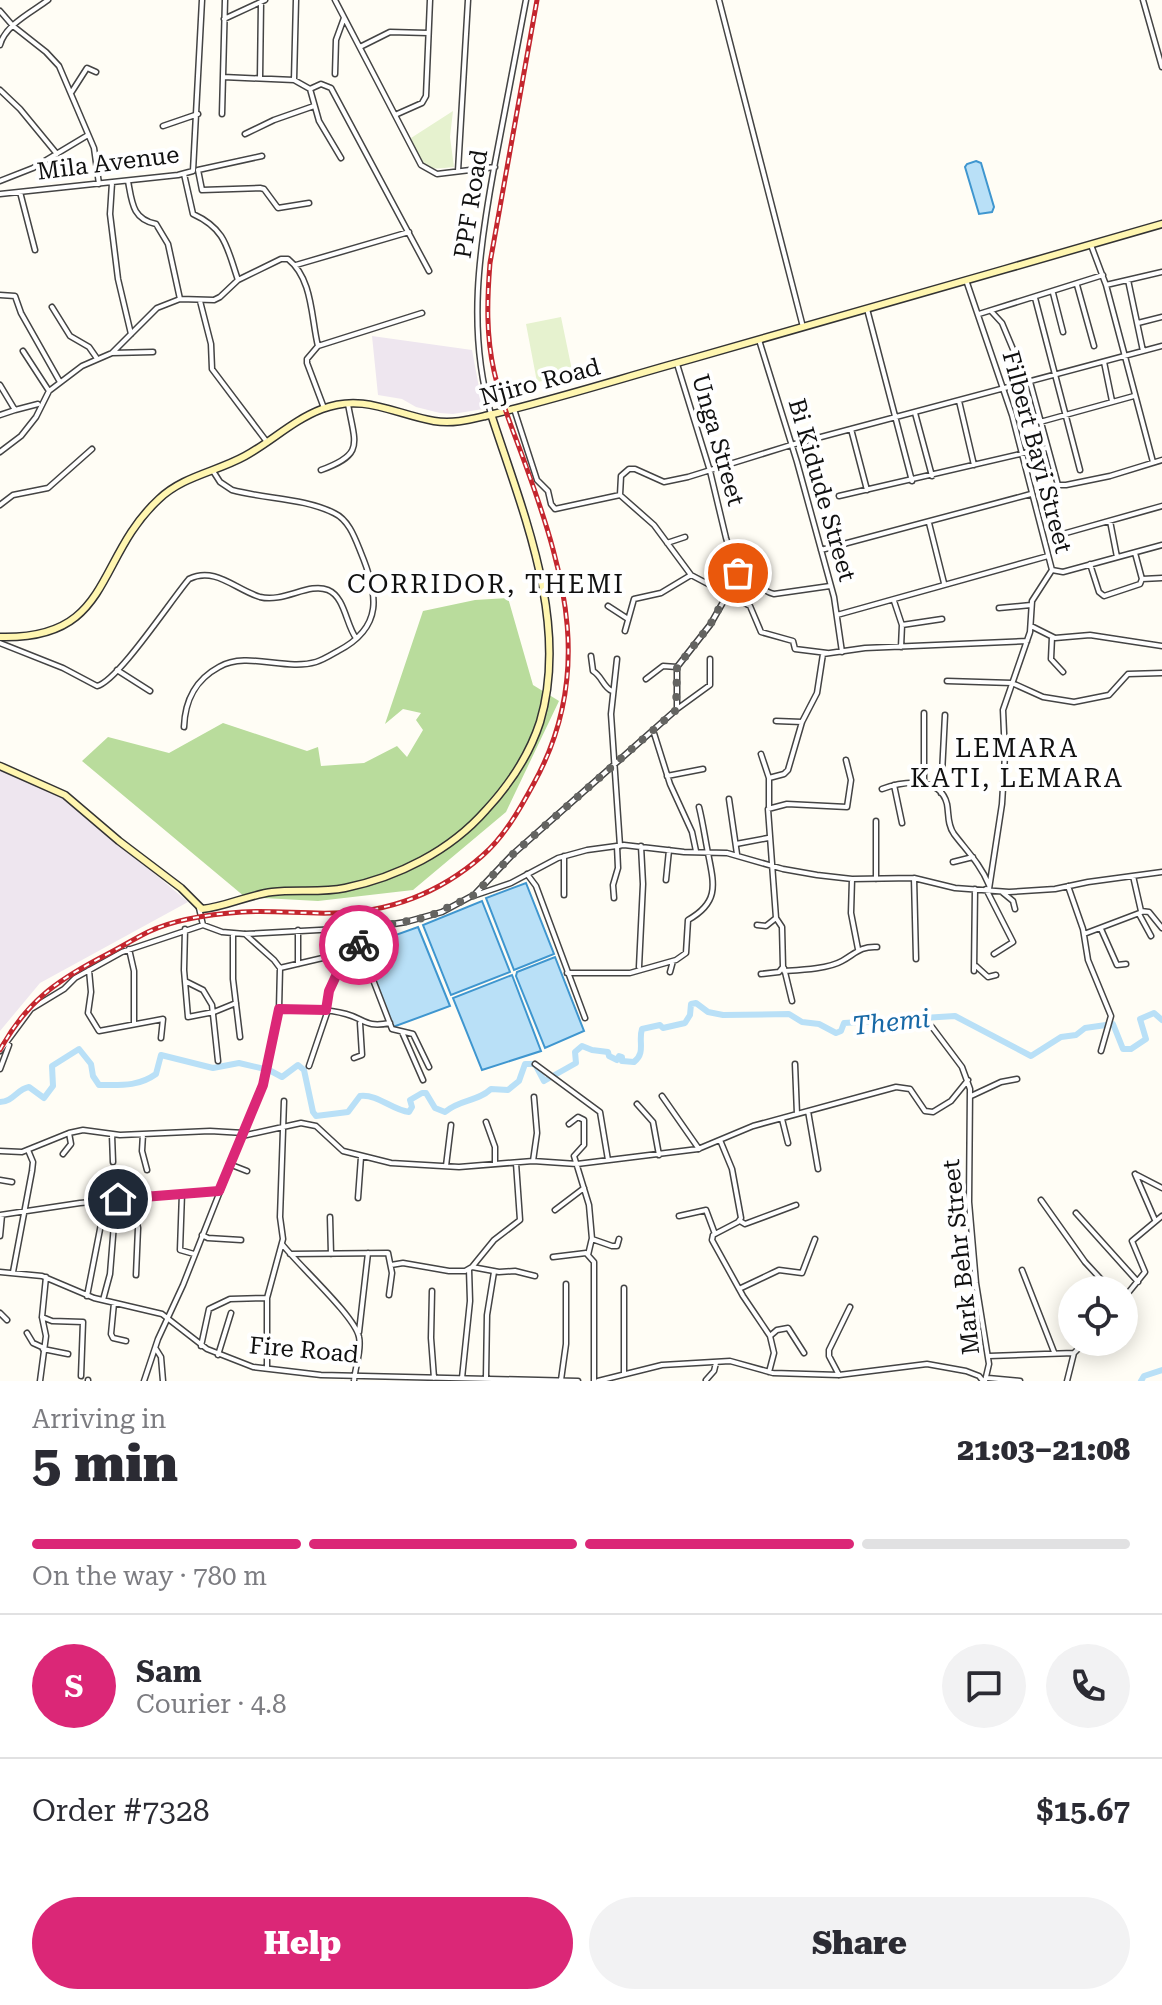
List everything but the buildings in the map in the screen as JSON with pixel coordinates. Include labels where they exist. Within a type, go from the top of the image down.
[{"type":"street","points":[[0,45],[3,35],[48,0]]},
{"type":"street","name":"Mila Avenue","points":[[0,194],[112,183],[196,170],[202,0]]},
{"type":"street","points":[[222,114],[225,0]]},
{"type":"street","points":[[294,80],[296,0]]},
{"type":"street","points":[[335,0],[425,169],[437,174],[495,167]]},
{"type":"street","points":[[395,115],[422,103],[426,96],[430,0]]},
{"type":"street","points":[[458,171],[468,0]]},
{"type":"street","name":"PPF Road","points":[[491,414],[481,374],[477,331],[480,253],[526,0]]},
{"type":"street","points":[[719,0],[803,327]]},
{"type":"street","points":[[1143,0],[1162,67]]},
{"type":"street","points":[[224,19],[263,1],[260,78]]},
{"type":"street","points":[[0,11],[59,66],[96,153],[99,184]]},
{"type":"street","points":[[335,74],[336,40],[345,16]]},
{"type":"street","points":[[360,47],[390,32],[428,33]]},
{"type":"street","points":[[71,93],[87,68],[96,72]]},
{"type":"street","points":[[223,77],[294,80],[310,89],[314,106],[341,158]]},
{"type":"street","points":[[310,89],[321,84],[331,88],[429,271]]},
{"type":"street","points":[[0,90],[57,154]]},
{"type":"street","points":[[245,134],[314,106]]},
{"type":"street","points":[[163,126],[198,114]]},
{"type":"street","points":[[0,181],[27,171],[88,135]]},
{"type":"street","points":[[262,156],[196,170],[202,190],[260,188],[278,208],[309,203]]},
{"type":"street","points":[[184,174],[193,214],[211,222],[221,233],[238,280]]},
{"type":"street","points":[[128,181],[137,216],[156,224],[168,244],[180,299]]},
{"type":"street","points":[[112,183],[110,214],[118,279],[131,334]]},
{"type":"street","points":[[20,192],[35,250]]},
{"type":"street","name":"Njiro Road","points":[[0,637],[42,635],[76,618],[93,597],[142,517],[170,490],[245,456],[324,408],[366,402],[449,422],[514,409],[1162,224]]},
{"type":"street","points":[[295,265],[409,232]]},
{"type":"street","points":[[1091,245],[1106,285],[1153,462]]},
{"type":"street","points":[[112,353],[157,308],[180,299],[200,301],[220,297],[238,280],[281,259],[288,259],[295,265],[310,297],[318,346]]},
{"type":"street","points":[[1106,285],[1162,272]]},
{"type":"street","points":[[979,314],[1103,275]]},
{"type":"street","name":"Filbert Bayi Street","points":[[966,280],[1004,388],[1052,570],[1063,572],[1162,545]]},
{"type":"street","points":[[1128,280],[1143,351]]},
{"type":"street","points":[[1077,285],[1094,346]]},
{"type":"street","points":[[1053,293],[1063,332]]},
{"type":"street","points":[[0,295],[15,296],[21,313],[60,382]]},
{"type":"street","points":[[1035,298],[1080,470]]},
{"type":"street","points":[[200,301],[211,344],[212,369],[267,442]]},
{"type":"street","points":[[52,307],[70,336],[89,347],[97,358]]},
{"type":"street","points":[[867,309],[912,481]]},
{"type":"street","points":[[991,310],[1002,323],[1015,354]]},
{"type":"street","points":[[324,408],[307,363],[318,346],[422,313]]},
{"type":"street","points":[[1138,323],[1162,317]]},
{"type":"street","name":"Bi Kidude Street","points":[[759,340],[821,550],[837,615],[842,652]]},
{"type":"street","points":[[620,495],[621,476],[629,469],[666,482],[791,445],[1162,346]]},
{"type":"street","points":[[23,351],[49,391]]},
{"type":"street","points":[[0,452],[21,436],[36,417],[49,391],[60,382],[97,358],[112,353],[137,355],[153,352]]},
{"type":"street","points":[[1104,362],[1112,401]]},
{"type":"street","name":"Unga Street","points":[[677,363],[738,573]]},
{"type":"street","points":[[1030,382],[1055,480],[1060,486],[1110,476],[1162,460]]},
{"type":"street","points":[[0,385],[15,410]]},
{"type":"street","points":[[1040,422],[1134,396]]},
{"type":"street","points":[[959,401],[974,466]]},
{"type":"street","points":[[321,470],[344,461],[353,447],[348,403]]},
{"type":"street","points":[[0,415],[40,404]]},
{"type":"street","points":[[514,409],[537,480],[548,491],[554,509],[620,495]]},
{"type":"street","points":[[915,412],[932,476]]},
{"type":"street","points":[[199,908],[276,891],[314,892],[347,888],[411,866],[460,836],[509,784],[525,758],[540,722],[547,689],[545,608],[530,537],[491,414]]},
{"type":"street","points":[[851,429],[867,490]]},
{"type":"street","points":[[839,496],[1046,448]]},
{"type":"street","points":[[0,505],[13,495],[48,488],[92,449]]},
{"type":"street","points":[[184,727],[187,701],[193,690],[222,665],[240,662],[314,663],[356,639],[371,619],[374,588],[357,542],[344,520],[319,508],[232,490],[220,482],[212,469]]},
{"type":"street","points":[[821,550],[1032,494]]},
{"type":"street","points":[[620,495],[654,525],[691,575],[750,606],[759,628],[765,634],[792,641],[795,649],[827,653],[968,641],[1027,641]]},
{"type":"street","points":[[1059,535],[1162,506]]},
{"type":"street","points":[[1110,521],[1117,557]]},
{"type":"street","points":[[929,523],[944,584]]},
{"type":"street","points":[[667,543],[685,537]]},
{"type":"street","points":[[1090,564],[1101,595],[1133,588],[1142,579],[1135,553]]},
{"type":"street","points":[[837,615],[1048,556]]},
{"type":"street","points":[[988,888],[1002,804],[1005,755],[1003,710],[1027,641],[1034,596],[1052,570]]},
{"type":"street","points":[[677,709],[677,667],[710,625],[738,573],[750,577],[767,593],[774,594],[830,586]]},
{"type":"street","points":[[0,643],[63,668],[97,686],[108,681],[189,579],[205,574],[268,598],[290,597],[313,589],[325,589],[336,597],[356,639]]},
{"type":"street","points":[[625,631],[634,599],[661,593],[691,575]]},
{"type":"street","points":[[1142,579],[1162,578]]},
{"type":"street","points":[[894,601],[902,625],[901,647]]},
{"type":"street","points":[[999,608],[1031,605]]},
{"type":"street","points":[[608,606],[628,619]]},
{"type":"street","points":[[902,625],[942,619]]},
{"type":"street","points":[[1031,626],[1052,637],[1090,635],[1162,646]]},
{"type":"street","points":[[1052,637],[1051,659],[1063,672]]},
{"type":"street","points":[[769,778],[787,772],[802,722],[817,693],[822,656],[827,653]]},
{"type":"street","points":[[591,656],[593,671],[612,691]]},
{"type":"street","points":[[614,898],[619,846],[612,691],[617,659]]},
{"type":"street","points":[[474,895],[513,854],[677,709],[710,685],[710,659]]},
{"type":"street","points":[[646,679],[661,667],[677,667]]},
{"type":"street","points":[[117,670],[150,691]]},
{"type":"street","points":[[947,681],[1012,683],[1043,697],[1074,702],[1109,695],[1128,674],[1162,673]]},
{"type":"street","points":[[924,713],[924,784]]},
{"type":"street","points":[[945,715],[941,793],[946,802],[951,829],[973,857],[1013,942],[994,954]]},
{"type":"street","points":[[776,721],[802,722]]},
{"type":"street","points":[[653,730],[667,776],[692,832],[696,852]]},
{"type":"street","points":[[761,754],[769,778],[768,838],[776,918],[782,927],[784,969],[792,1001]]},
{"type":"street","points":[[769,807],[787,804],[847,807],[851,780],[846,760]]},
{"type":"street","points":[[0,767],[65,795],[181,888],[199,908],[203,925]]},
{"type":"street","points":[[667,776],[703,769]]},
{"type":"street","points":[[882,789],[911,781],[941,793]]},
{"type":"street","points":[[894,785],[902,823]]},
{"type":"street","points":[[729,799],[737,854]]},
{"type":"street","points":[[567,973],[630,973],[673,961],[686,953],[688,920],[700,913],[712,894],[713,876],[699,807]]},
{"type":"street","points":[[876,821],[876,879]]},
{"type":"street","points":[[736,844],[768,838]]},
{"type":"street","points":[[0,1051],[31,1009],[89,970],[129,949],[185,929],[203,925],[245,934],[382,926],[428,917],[474,895],[500,888],[564,856],[619,846],[737,854],[802,873],[852,879],[914,878],[951,888],[1000,891],[1031,892],[1162,872]]},
{"type":"street","points":[[639,969],[643,884],[641,846]]},
{"type":"street","points":[[666,880],[669,850]]},
{"type":"street","points":[[564,856],[564,895]]},
{"type":"street","points":[[953,862],[973,857]]},
{"type":"street","points":[[527,874],[536,886],[585,1018]]},
{"type":"street","points":[[1133,876],[1141,913],[1151,936]]},
{"type":"street","points":[[914,878],[916,959]]},
{"type":"street","points":[[852,879],[851,913],[858,949]]},
{"type":"street","points":[[1068,886],[1084,934],[1088,960],[1111,1016],[1101,1051]]},
{"type":"street","points":[[974,971],[975,889]]},
{"type":"street","points":[[1000,891],[1013,901],[1015,909]]},
{"type":"street","points":[[1084,934],[1149,912],[1162,928]]},
{"type":"street","points":[[757,925],[766,926],[776,918]]},
{"type":"street","points":[[353,928],[394,1031],[413,1034],[429,1067]]},
{"type":"street","points":[[1101,928],[1117,965],[1126,964]]},
{"type":"street","points":[[185,929],[188,1017],[214,1012],[236,1003]]},
{"type":"street","points":[[298,930],[298,964]]},
{"type":"street","points":[[233,933],[233,979],[240,1037]]},
{"type":"street","points":[[144,1381],[266,1075],[279,1009],[280,968],[245,934]]},
{"type":"street","points":[[761,974],[784,969],[809,970],[835,964],[858,949],[877,947]]},
{"type":"street","points":[[129,949],[134,971],[134,1023]]},
{"type":"street","points":[[280,968],[361,949]]},
{"type":"street","points":[[309,1066],[327,1010],[329,991],[346,954]]},
{"type":"street","points":[[670,972],[673,961]]},
{"type":"street","points":[[975,964],[988,977],[996,975]]},
{"type":"street","points":[[89,970],[92,986],[88,1013],[99,1031],[103,1033],[113,1027],[163,1019],[161,1038]]},
{"type":"street","points":[[185,981],[203,990],[214,1012],[218,1061]]},
{"type":"street","points":[[279,1009],[327,1010],[374,1025],[390,1023]]},
{"type":"street","points":[[354,1058],[362,1055],[360,1022]]},
{"type":"street","points":[[0,1151],[15,1153],[28,1150],[87,1129],[112,1135],[210,1131],[243,1134],[301,1123],[313,1125],[328,1135],[343,1151],[391,1163],[446,1167],[533,1161],[577,1164],[659,1155],[699,1149],[753,1126],[883,1089],[904,1086],[910,1089],[925,1111],[930,1113],[951,1101],[968,1080],[932,1027]]},
{"type":"street","points":[[402,1032],[423,1080]]},
{"type":"street","points":[[0,1069],[9,1041]]},
{"type":"street","points":[[535,1064],[600,1112],[608,1160]]},
{"type":"street","points":[[795,1064],[797,1114]]},
{"type":"street","points":[[971,1096],[1001,1082],[1017,1079]]},
{"type":"street","name":"Mark Behr Street","points":[[968,1080],[971,1096],[969,1202],[976,1283],[988,1356],[986,1380]]},
{"type":"street","points":[[662,1096],[699,1149]]},
{"type":"street","points":[[533,1161],[537,1133],[534,1097]]},
{"type":"street","points":[[267,1368],[267,1298],[282,1244],[284,1101]]},
{"type":"street","points":[[637,1104],[653,1122],[659,1155]]},
{"type":"street","points":[[808,1111],[818,1169]]},
{"type":"street","points":[[569,1124],[578,1117],[584,1120],[586,1141],[575,1154],[591,1216],[592,1238],[588,1255]]},
{"type":"street","points":[[782,1119],[788,1143]]},
{"type":"street","points":[[486,1122],[495,1147],[495,1164]]},
{"type":"street","points":[[446,1167],[451,1125]]},
{"type":"street","points":[[63,1154],[71,1144],[69,1133]]},
{"type":"street","points":[[143,1134],[142,1151],[147,1170]]},
{"type":"street","points":[[112,1135],[113,1162]]},
{"type":"street","points":[[720,1140],[736,1187],[740,1221]]},
{"type":"street","points":[[13,1272],[33,1165],[28,1150]]},
{"type":"street","points":[[358,1198],[361,1156]]},
{"type":"street","points":[[462,1378],[470,1268],[494,1240],[520,1220],[516,1163]]},
{"type":"street","points":[[229,1164],[247,1171]]},
{"type":"street","points":[[1155,1220],[1135,1174],[1162,1188]]},
{"type":"street","points":[[0,1180],[12,1182]]},
{"type":"street","points":[[555,1210],[584,1188]]},
{"type":"street","points":[[0,1236],[1,1214],[99,1201],[219,1191]]},
{"type":"street","points":[[182,1193],[180,1250],[194,1254]]},
{"type":"street","points":[[132,1198],[138,1228],[136,1275]]},
{"type":"street","points":[[1041,1200],[1098,1276]]},
{"type":"street","points":[[87,1296],[102,1219],[99,1201]]},
{"type":"street","points":[[740,1221],[753,1223],[796,1205]]},
{"type":"street","points":[[679,1216],[706,1210],[715,1234]]},
{"type":"street","points":[[1076,1213],[1133,1276]]},
{"type":"street","points":[[1138,1282],[1144,1269],[1132,1241],[1162,1216]]},
{"type":"street","points":[[330,1217],[331,1254]]},
{"type":"street","points":[[740,1221],[711,1237],[739,1289],[770,1336],[774,1353],[769,1372]]},
{"type":"street","points":[[103,1300],[110,1274],[114,1224]]},
{"type":"street","points":[[202,1235],[241,1240]]},
{"type":"street","points":[[592,1238],[613,1247],[617,1246],[619,1239]]},
{"type":"street","points":[[739,1289],[779,1270],[802,1273],[815,1239]]},
{"type":"street","points":[[282,1244],[329,1295],[358,1334]]},
{"type":"street","points":[[354,1381],[368,1253]]},
{"type":"street","points":[[290,1254],[388,1253],[391,1265],[389,1295]]},
{"type":"street","points":[[553,1257],[582,1253],[594,1262],[596,1381],[662,1365],[737,1362],[776,1373],[839,1375],[927,1364],[966,1371],[986,1380],[1020,1381]]},
{"type":"street","points":[[391,1265],[403,1263],[449,1271],[470,1268],[515,1271],[535,1276]]},
{"type":"street","points":[[1022,1270],[1054,1352]]},
{"type":"street","name":"Fire Road","points":[[0,1272],[46,1277],[87,1296],[153,1311],[168,1317],[201,1346],[247,1366],[321,1375],[355,1374],[406,1379],[578,1381]]},
{"type":"street","points":[[486,1378],[487,1315],[494,1272]]},
{"type":"street","points":[[40,1381],[46,1329],[42,1317],[46,1277]]},
{"type":"street","points":[[561,1380],[566,1344],[566,1284]]},
{"type":"street","points":[[624,1288],[624,1374]]},
{"type":"street","points":[[432,1291],[434,1378]]},
{"type":"street","points":[[201,1346],[209,1309],[230,1299],[267,1298]]},
{"type":"street","points":[[114,1303],[111,1334],[113,1338],[126,1341]]},
{"type":"street","points":[[839,1375],[829,1350],[850,1307]]},
{"type":"street","points":[[0,1313],[7,1320]]},
{"type":"street","points":[[218,1355],[231,1313]]},
{"type":"street","points":[[42,1317],[52,1321],[83,1322],[81,1376]]},
{"type":"street","points":[[770,1336],[777,1330],[788,1328],[804,1353]]},
{"type":"street","points":[[27,1333],[33,1343],[68,1354]]},
{"type":"street","points":[[155,1348],[161,1357],[163,1381]]},
{"type":"street","points":[[988,1356],[1058,1352]]},
{"type":"street","points":[[1067,1381],[1073,1356]]},
{"type":"street","points":[[706,1380],[716,1363]]},
{"type":"street","points":[[776,1373],[777,1380]]},
{"type":"shaded area","points":[[372,336],[472,350],[483,409],[440,413],[416,407],[402,399],[378,395]]},
{"type":"shaded area","points":[[2,768],[56,790],[188,902],[40,983],[0,1031],[0,772]]},
{"type":"green space","points":[[453,111],[450,137],[454,167],[429,167],[421,161],[411,138]]},
{"type":"green space","points":[[561,317],[573,375],[537,382],[526,324]]},
{"type":"green space","points":[[508,598],[533,685],[559,701],[506,812],[413,890],[318,901],[245,897],[82,761],[108,737],[169,753],[223,723],[307,751],[318,747],[321,766],[364,763],[397,746],[407,757],[423,730],[416,720],[421,713],[403,709],[385,724],[423,611],[475,600]]},
{"type":"water","points":[[976,161],[981,163],[994,207],[992,212],[979,214],[965,167]]},
{"type":"water","points":[[526,883],[554,954],[514,970],[486,898]]},
{"type":"water","points":[[482,901],[510,972],[451,995],[423,925]]},
{"type":"water","points":[[418,927],[450,1006],[393,1027],[362,947]]},
{"type":"water","points":[[555,957],[584,1031],[545,1048],[516,976],[517,972]]},
{"type":"water","points":[[512,975],[541,1051],[482,1070],[453,998]]},
{"type":"waterway","name":"Themi","points":[[0,1102],[29,1087],[44,1098],[53,1086],[52,1066],[79,1049],[91,1064],[93,1076],[99,1085],[129,1084],[149,1078],[156,1074],[161,1055],[213,1068],[239,1063],[269,1070],[282,1077],[298,1065],[304,1070],[316,1116],[348,1112],[360,1096],[373,1097],[409,1112],[412,1107],[410,1100],[422,1093],[426,1093],[435,1108],[445,1112],[491,1089],[508,1090],[519,1081],[525,1064],[535,1064],[544,1081],[576,1063],[575,1052],[582,1046],[608,1052],[617,1060],[619,1056],[622,1061],[634,1062],[641,1051],[642,1029],[685,1023],[691,1004],[696,1003],[708,1012],[723,1015],[789,1014],[802,1022],[819,1024],[836,1033],[841,1031],[844,1023],[955,1016],[1031,1056],[1061,1037],[1076,1035],[1085,1028],[1113,1024],[1123,1049],[1131,1049],[1146,1039],[1140,1019],[1154,1013],[1162,1020]]},
{"type":"waterway","points":[[1141,1381],[1144,1376],[1162,1370]]},
{"type":"railway","points":[[0,1050],[20,1019],[42,996],[83,967],[159,927],[230,913],[353,912],[393,905],[431,890],[466,869],[490,848],[511,822],[534,783],[552,743],[563,704],[568,665],[567,626],[553,549],[497,383],[491,358],[488,304],[490,263],[537,0]]},
{"type":"way so far","points":[[359,945],[353,928],[428,917],[474,895],[513,854],[676,710],[677,667],[710,625],[738,573]]},
{"type":"district","name":"CORRIDOR, THEMI","points":[[486,584]]},
{"type":"district","name":"LEMARA KATI, LEMARA","points":[[1017,763]]},
{"type":"route","points":[[118,1199],[219,1191],[263,1085],[279,1009],[326,1010],[326,999],[346,954],[361,949],[359,945]]}]
